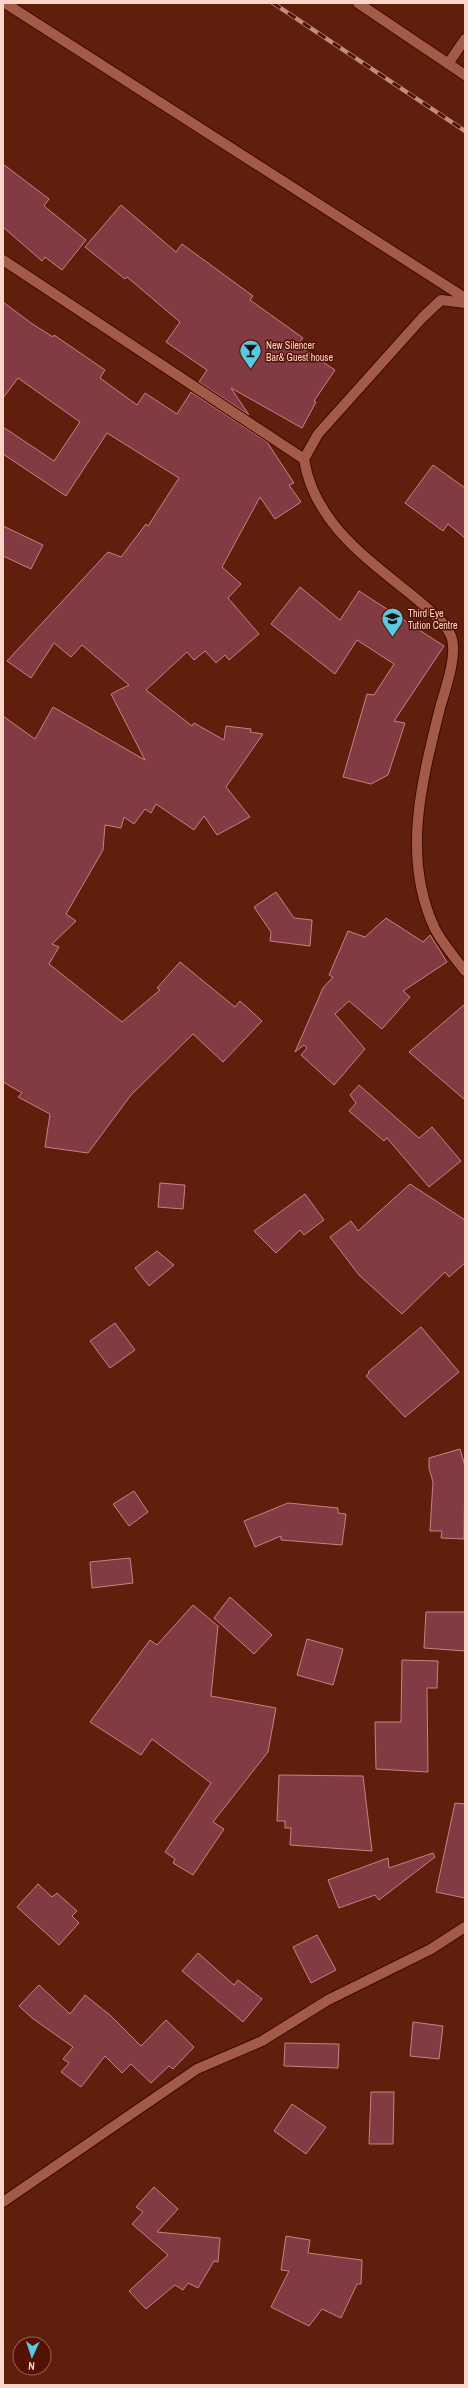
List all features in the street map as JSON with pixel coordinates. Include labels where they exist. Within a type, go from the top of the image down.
[{"type":"street","points":[[5,3],[465,298]]},
{"type":"street","points":[[358,3],[465,75]]},
{"type":"street","points":[[448,64],[465,39]]},
{"type":"street","points":[[3,260],[304,460],[312,491],[330,521],[355,548],[434,614],[447,629],[452,639],[450,671],[424,775],[416,834],[419,886],[436,930],[465,971]]},
{"type":"street","points":[[304,460],[318,434],[422,318],[441,300],[465,303]]},
{"type":"street","points":[[3,2202],[197,2069],[262,2041],[328,2000],[431,1949],[465,1927]]},
{"type":"building","points":[[3,164],[49,199],[44,206],[86,240],[62,270],[45,257],[42,261],[3,227]]},
{"type":"building","points":[[121,205],[176,252],[182,244],[253,296],[250,300],[303,338],[297,345],[335,370],[314,401],[316,402],[302,428],[231,388],[249,415],[199,382],[207,370],[166,342],[180,322],[127,277],[125,279],[85,247]]},
{"type":"building","points":[[3,302],[31,323],[53,337],[54,335],[105,370],[100,378],[137,405],[145,393],[177,414],[191,392],[267,442],[294,483],[289,485],[301,502],[275,519],[260,497],[222,567],[241,584],[228,598],[259,634],[229,660],[225,655],[216,663],[205,651],[194,660],[187,652],[146,690],[192,726],[194,723],[224,740],[226,726],[251,729],[250,732],[263,734],[226,787],[250,817],[217,835],[204,816],[194,830],[156,804],[151,813],[145,809],[134,824],[124,817],[121,828],[105,825],[103,850],[66,914],[76,921],[52,944],[59,947],[49,964],[122,1022],[160,990],[157,988],[180,962],[235,1007],[240,1001],[262,1021],[223,1062],[193,1034],[131,1095],[88,1153],[45,1147],[50,1114],[18,1097],[22,1093],[3,1082],[3,716],[35,739],[53,707],[145,760],[111,694],[129,685],[82,645],[71,657],[54,643],[31,678],[7,661],[108,552],[121,557],[146,524],[148,526],[179,478],[107,433],[66,496],[3,454],[3,427],[54,461],[80,422],[18,378],[3,398]]},
{"type":"building","points":[[433,465],[465,488],[465,538],[448,524],[443,531],[405,503]]},
{"type":"building","points":[[3,526],[43,545],[31,569],[3,556]]},
{"type":"building","points":[[300,587],[340,620],[359,591],[444,646],[394,721],[405,723],[388,775],[371,784],[343,777],[367,694],[374,695],[394,664],[357,640],[335,674],[271,624]]},
{"type":"building","points":[[276,892],[294,918],[312,920],[310,946],[270,941],[271,932],[254,907]]},
{"type":"building","points":[[386,918],[423,942],[430,935],[447,962],[403,991],[410,997],[382,1029],[349,1001],[335,1014],[365,1049],[334,1085],[301,1055],[307,1048],[304,1045],[295,1052],[323,988],[333,977],[329,975],[348,931],[365,937]]},
{"type":"building","points":[[465,1004],[465,1100],[409,1052]]},
{"type":"building","points":[[359,1085],[419,1138],[432,1127],[461,1161],[429,1187],[387,1138],[384,1141],[349,1111],[356,1103],[350,1095]]},
{"type":"building","points":[[160,1183],[185,1185],[183,1209],[158,1207]]},
{"type":"building","points":[[410,1184],[465,1220],[465,1263],[449,1277],[445,1272],[402,1314],[359,1275],[330,1237],[351,1221],[358,1231]]},
{"type":"building","points":[[305,1194],[324,1220],[304,1235],[300,1230],[276,1253],[254,1231]]},
{"type":"building","points":[[157,1251],[174,1265],[149,1286],[135,1268]]},
{"type":"building","points":[[115,1323],[135,1350],[110,1368],[90,1341]]},
{"type":"building","points":[[421,1327],[459,1372],[405,1417],[366,1376],[369,1373],[368,1372]]},
{"type":"building","points":[[460,1449],[465,1466],[464,1539],[441,1538],[442,1531],[430,1531],[433,1482],[429,1468],[429,1458]]},
{"type":"building","points":[[134,1491],[148,1512],[129,1526],[113,1504]]},
{"type":"building","points":[[288,1503],[338,1508],[338,1513],[346,1514],[342,1545],[281,1540],[281,1536],[255,1547],[244,1521]]},
{"type":"building","points":[[130,1558],[133,1583],[92,1588],[90,1562]]},
{"type":"building","points":[[230,1597],[272,1635],[254,1654],[214,1618]]},
{"type":"building","points":[[193,1605],[218,1626],[211,1696],[276,1708],[268,1752],[213,1822],[224,1829],[193,1875],[173,1863],[175,1859],[165,1852],[211,1783],[152,1739],[141,1755],[90,1722],[150,1640],[157,1645]]},
{"type":"building","points":[[426,1612],[465,1612],[465,1651],[424,1648]]},
{"type":"building","points":[[307,1639],[343,1649],[333,1685],[297,1675]]},
{"type":"building","points":[[402,1660],[438,1661],[437,1688],[427,1688],[428,1772],[376,1769],[375,1722],[401,1722]]},
{"type":"building","points":[[279,1775],[363,1776],[372,1851],[290,1845],[291,1828],[285,1828],[285,1821],[277,1821]]},
{"type":"building","points":[[455,1803],[465,1804],[465,1898],[436,1892]]},
{"type":"building","points":[[433,1853],[435,1857],[379,1900],[375,1895],[339,1908],[328,1880],[388,1858],[389,1868]]},
{"type":"building","points":[[38,1884],[52,1897],[57,1893],[77,1911],[72,1916],[79,1923],[59,1945],[17,1907]]},
{"type":"building","points":[[317,1935],[336,1970],[311,1983],[293,1947]]},
{"type":"building","points":[[198,1953],[234,1985],[238,1980],[262,1999],[243,2022],[182,1971]]},
{"type":"building","points":[[39,1985],[70,2014],[85,1995],[111,2016],[141,2046],[166,2020],[194,2047],[173,2069],[169,2066],[151,2083],[131,2064],[122,2073],[105,2056],[81,2087],[61,2072],[69,2063],[63,2059],[73,2047],[32,2018],[19,2006]]},
{"type":"building","points":[[413,2022],[443,2026],[439,2059],[410,2056]]},
{"type":"building","points":[[285,2043],[339,2044],[338,2068],[284,2066]]},
{"type":"building","points":[[371,2092],[394,2092],[393,2144],[369,2144]]},
{"type":"building","points":[[292,2104],[326,2127],[306,2154],[274,2131]]},
{"type":"building","points":[[154,2187],[178,2209],[157,2232],[220,2238],[218,2262],[214,2261],[198,2288],[188,2283],[183,2290],[175,2285],[146,2309],[129,2291],[168,2255],[132,2224],[143,2212],[136,2207]]},
{"type":"building","points":[[286,2236],[310,2240],[308,2253],[362,2260],[361,2284],[357,2284],[341,2318],[322,2309],[309,2326],[271,2307],[289,2271],[281,2270]]},
{"type":"railway","points":[[273,3],[465,131]]},
{"type":"place","name":"New Silencer Bar& Guest house","points":[[250,370]]},
{"type":"place","name":"Third Eye Tution Centre","points":[[392,638]]}]
